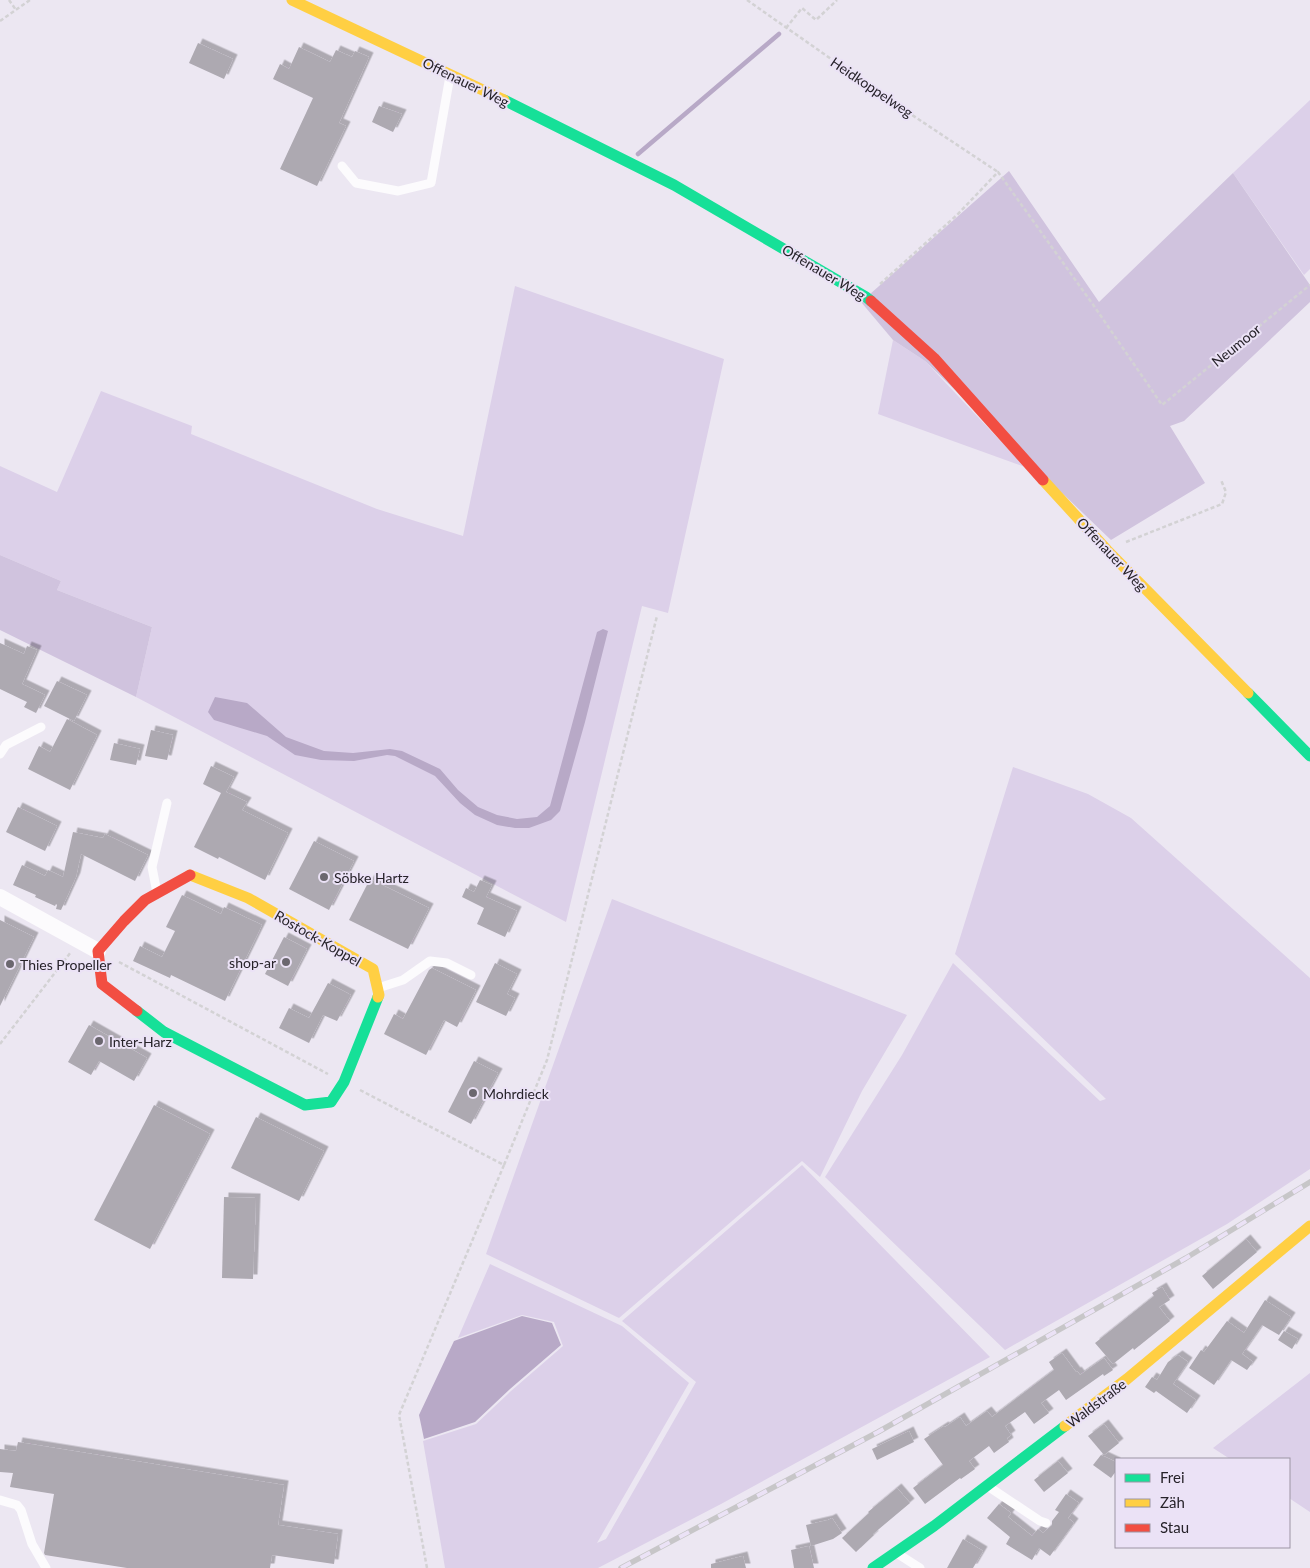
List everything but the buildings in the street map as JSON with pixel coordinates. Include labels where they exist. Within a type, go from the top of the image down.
[{"type":"street","name":"Offenauer Weg","points":[[292,0],[451,74],[674,185],[866,296],[934,358],[1107,550],[1310,756]]},
{"type":"street","name":"Rostock-Koppel","points":[[98,951],[129,915],[145,900],[190,875],[248,898],[373,969],[378,988]]},
{"type":"street","points":[[0,897],[98,951],[102,984],[164,1032],[306,1105],[330,1102],[344,1082],[380,995],[378,988]]},
{"type":"street","name":"Waldstraße","points":[[873,1568],[987,1486],[1127,1379],[1310,1226]]},
{"type":"lane","points":[[342,166],[356,183],[398,191],[431,183],[451,74]]},
{"type":"lane","points":[[0,754],[6,744],[41,727]]},
{"type":"lane","points":[[157,893],[152,868],[167,802]]},
{"type":"lane","points":[[378,988],[403,980],[430,961],[447,963],[470,975]]},
{"type":"lane","points":[[987,1486],[1046,1523]]},
{"type":"lane","points":[[0,1500],[17,1504],[21,1510],[32,1544],[46,1568]]},
{"type":"lane","points":[[896,1552],[920,1568]]},
{"type":"path","points":[[9,0],[16,10]]},
{"type":"path","points":[[0,21],[30,0]]},
{"type":"path","name":"Heidkoppelweg","points":[[747,0],[891,101],[998,172],[1162,405]]},
{"type":"path","points":[[786,28],[802,8],[816,20],[837,0]]},
{"type":"path","points":[[866,296],[956,215],[998,172]]},
{"type":"path","name":"Neumoor","points":[[1162,405],[1310,285]]},
{"type":"path","points":[[1107,550],[1222,504],[1226,492],[1221,480]]},
{"type":"path","points":[[428,1568],[399,1415],[547,1060],[657,616]]},
{"type":"path","points":[[0,1044],[80,940]]},
{"type":"path","points":[[98,951],[504,1165]]},
{"type":"shaded area","points":[[1310,100],[1310,269],[1304,275],[1233,173]]},
{"type":"shaded area","points":[[1009,171],[1099,302],[1233,173],[1310,285],[1310,302],[1184,421],[1170,426],[1205,483],[1111,540],[925,361],[893,340],[861,302]]},
{"type":"shaded area","points":[[515,286],[724,359],[668,613],[642,606],[566,922],[136,697],[152,627],[57,590],[61,581],[0,555],[0,466],[57,492],[101,391],[192,426],[191,434],[377,509],[463,536]]},
{"type":"shaded area","points":[[893,340],[925,361],[1025,467],[878,414]]},
{"type":"shaded area","points":[[0,555],[61,581],[57,590],[152,627],[136,697],[0,630]]},
{"type":"shaded area","points":[[603,629],[608,631],[560,811],[551,820],[529,828],[497,825],[475,815],[460,803],[435,776],[395,756],[387,755],[354,761],[321,760],[295,755],[267,736],[214,720],[208,712],[215,697],[247,703],[286,737],[324,751],[353,753],[390,749],[402,751],[440,769],[458,790],[478,807],[497,815],[517,819],[537,817],[550,806],[597,632]]},
{"type":"shaded area","points":[[1013,767],[1088,794],[1131,818],[1310,978],[1310,1169],[1227,1224],[1005,1350],[825,1177],[902,1055],[953,963],[1100,1101],[1106,1099],[955,954]]},
{"type":"shaded area","points":[[612,899],[907,1015],[862,1091],[820,1177],[802,1161],[619,1318],[486,1254]]},
{"type":"shaded area","points":[[802,1165],[990,1357],[721,1504],[598,1568],[445,1568],[423,1441],[476,1424],[563,1346],[554,1322],[522,1315],[458,1338],[490,1264],[622,1326],[689,1383],[597,1543],[606,1539],[696,1382],[622,1321]]},
{"type":"shaded area","points":[[522,1316],[552,1323],[561,1345],[475,1422],[424,1439],[419,1415],[454,1341]]},
{"type":"shaded area","points":[[1310,1373],[1310,1512],[1290,1499],[1290,1458],[1228,1458],[1213,1448]]},
{"type":"waterway","points":[[638,154],[779,34]]},
{"type":"railway","points":[[621,1568],[878,1432],[1186,1258],[1310,1182]]},
{"type":"traffic: fast","points":[[504,100],[674,185],[871,301]]},
{"type":"traffic: fast","points":[[1248,693],[1310,756]]},
{"type":"traffic: fast","points":[[137,1011],[164,1032],[305,1105],[331,1102],[344,1082],[378,997]]},
{"type":"traffic: fast","points":[[873,1568],[934,1526],[1065,1426]]},
{"type":"traffic: slow","points":[[292,0],[504,100]]},
{"type":"traffic: slow","points":[[1043,480],[1107,550],[1248,693]]},
{"type":"traffic: slow","points":[[190,875],[248,898],[373,969],[378,997]]},
{"type":"traffic: slow","points":[[1065,1426],[1127,1379],[1310,1226]]},
{"type":"traffic: jam","points":[[871,301],[934,358],[1043,480]]},
{"type":"traffic: jam","points":[[137,1011],[102,984],[98,951],[145,900],[190,875]]},
{"type":"place","name":"Söbke Hartz","points":[[324,877]]},
{"type":"place","name":"shop-ar","points":[[286,962]]},
{"type":"place","name":"Thies Propeller","points":[[10,964]]},
{"type":"place","name":"Inter-Harz","points":[[99,1041]]},
{"type":"place","name":"Mohrdieck","points":[[473,1093]]}]
